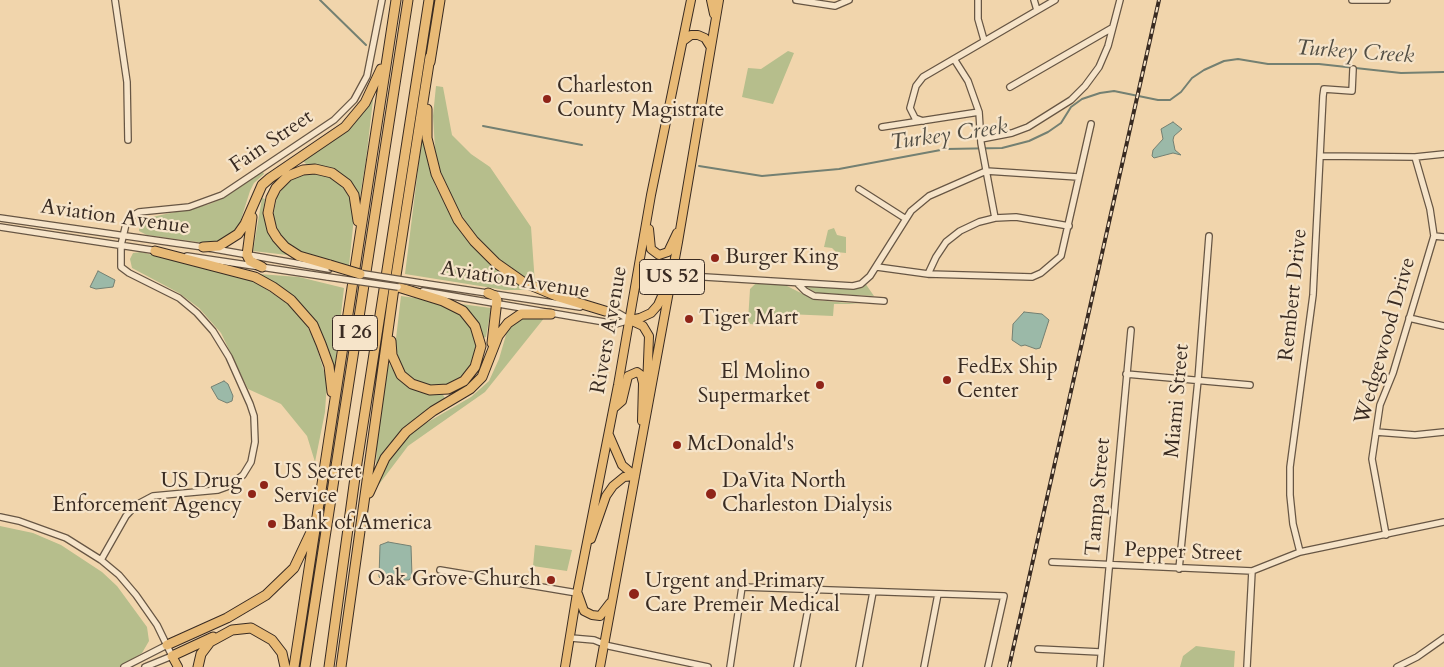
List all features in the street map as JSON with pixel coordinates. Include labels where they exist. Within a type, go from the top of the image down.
[{"type":"highway","points":[[294,667],[396,0]]},
{"type":"highway","name":"I 26","points":[[305,667],[408,0]]},
{"type":"highway","name":"I 26","points":[[329,667],[357,463],[429,0]]},
{"type":"highway","points":[[342,667],[358,545],[440,0]]},
{"type":"highway","points":[[203,247],[220,246],[235,238],[242,230],[258,192],[270,178],[345,127],[359,111],[379,75],[392,25]]},
{"type":"highway","points":[[430,57],[427,101],[429,148],[437,179],[458,220],[488,256],[523,282],[559,297],[605,311]]},
{"type":"highway","points":[[355,265],[358,212],[350,188],[332,173],[310,169],[298,171],[284,180],[273,193],[268,213],[272,230],[280,243],[290,251],[329,267],[360,274]]},
{"type":"highway","points":[[253,204],[246,255],[250,261],[262,267]]},
{"type":"highway","points":[[155,251],[255,277],[273,287],[290,300],[313,325],[329,366],[332,395],[329,437]]},
{"type":"highway","points":[[396,291],[419,292],[443,301],[463,311],[475,326],[479,335],[480,346],[475,366],[464,381],[448,389],[424,390],[407,380],[396,367],[391,347],[396,291]]},
{"type":"highway","points":[[488,293],[495,296],[498,303],[490,360]]},
{"type":"highway","points":[[358,545],[370,490],[380,467],[392,448],[415,424],[470,389],[482,377],[498,336],[508,323],[521,314],[551,314]]},
{"type":"highway","points":[[167,645],[227,618],[266,595],[287,575],[300,559],[309,539],[322,486]]},
{"type":"highway","points":[[172,656],[192,645],[232,630],[251,628],[272,640],[282,653],[286,667]]},
{"type":"highway","points":[[198,667],[202,654],[210,642],[219,635]]},
{"type":"main road","name":"Rivers Avenue","points":[[565,667],[572,638],[584,555],[614,408],[651,195],[691,0]]},
{"type":"main road","points":[[711,0],[715,18]]},
{"type":"main road","name":"US 52","points":[[600,667],[681,225],[719,0]]},
{"type":"main road","points":[[683,41],[691,35],[698,35],[705,38],[710,46]]},
{"type":"main road","points":[[651,195],[649,239],[653,252],[659,255],[666,254],[681,225]]},
{"type":"main road","points":[[630,320],[640,318],[653,310],[672,274]]},
{"type":"main road","points":[[630,320],[643,326],[650,342],[646,417]]},
{"type":"main road","points":[[614,408],[622,402],[628,376],[633,372],[639,373],[643,383],[640,446]]},
{"type":"main road","points":[[609,433],[618,457],[626,470],[635,476]]},
{"type":"main road","points":[[584,555],[606,496],[620,480],[635,476]]},
{"type":"main road","points":[[577,593],[584,611],[592,615],[600,616],[612,600]]},
{"type":"main road","points":[[172,656],[178,667]]},
{"type":"street","points":[[115,0],[127,82],[128,140]]},
{"type":"street","name":"Fain Street","points":[[101,560],[126,516],[136,505],[153,496],[218,490],[229,486],[243,475],[251,462],[255,442],[254,416],[250,404],[229,357],[216,335],[198,313],[179,298],[122,269],[120,260],[121,245],[126,224],[135,214],[146,210],[190,207],[211,200],[233,188],[340,115],[354,100],[367,76],[374,49],[382,0]]},
{"type":"street","points":[[796,0],[835,6],[849,0]]},
{"type":"street","points":[[978,0],[978,19],[984,40]]},
{"type":"street","points":[[1034,0],[1037,10]]},
{"type":"street","points":[[924,121],[915,118],[910,108],[916,86],[923,77],[1055,0]]},
{"type":"street","points":[[981,141],[1028,127],[1070,100],[1086,86],[1099,67],[1120,0]]},
{"type":"street","points":[[1352,0],[1387,0]]},
{"type":"street","points":[[1010,87],[1112,28]]},
{"type":"street","points":[[954,59],[968,81],[979,112],[981,141],[996,218]]},
{"type":"street","name":"Rembert Drive","points":[[1300,552],[1293,524],[1290,467],[1313,295],[1324,89],[1352,91],[1353,69]]},
{"type":"street","points":[[882,127],[979,112]]},
{"type":"street","points":[[877,266],[928,274],[1032,276],[1041,273],[1061,256],[1091,124]]},
{"type":"street","points":[[1321,156],[1415,157],[1444,154]]},
{"type":"street","name":"Wedgewood Drive","points":[[1386,535],[1372,459],[1380,404],[1393,373],[1434,236],[1430,210],[1415,157]]},
{"type":"street","points":[[672,274],[853,286],[861,284],[877,266],[911,211],[929,196],[986,171],[1078,177]]},
{"type":"street","points":[[859,189],[906,219]]},
{"type":"street","points":[[928,274],[936,256],[946,242],[960,231],[979,222],[996,218],[1016,217],[1069,226]]},
{"type":"street","name":"Aviation Avenue","points":[[0,218],[329,267]]},
{"type":"street","name":"Aviation Avenue","points":[[0,227],[328,277],[396,291]]},
{"type":"street","name":"Miami Street","points":[[1179,568],[1198,380],[1209,236]]},
{"type":"street","points":[[1434,236],[1444,237]]},
{"type":"street","name":"Aviation Avenue","points":[[360,274],[618,313],[630,320]]},
{"type":"street","points":[[797,283],[814,296],[884,301]]},
{"type":"street","name":"Aviation Avenue","points":[[419,292],[533,308],[551,314],[616,324],[630,320]]},
{"type":"street","points":[[1409,318],[1444,326]]},
{"type":"street","name":"Tampa Street","points":[[1100,667],[1131,330]]},
{"type":"street","points":[[1126,374],[1250,385]]},
{"type":"street","points":[[1376,432],[1415,435],[1444,432]]},
{"type":"street","points":[[0,517],[19,521],[66,538],[101,560],[119,575],[157,625],[172,656],[145,667]]},
{"type":"street","points":[[1247,667],[1252,571],[1300,552],[1444,522]]},
{"type":"street","name":"Pepper Street","points":[[1052,562],[1252,571]]},
{"type":"street","points":[[440,570],[577,593]]},
{"type":"street","points":[[730,667],[742,587],[1004,596],[988,667]]},
{"type":"street","points":[[797,667],[812,588]]},
{"type":"street","points":[[859,667],[873,592]]},
{"type":"street","points":[[924,667],[938,594]]},
{"type":"street","points":[[572,638],[594,640],[604,644],[708,667]]},
{"type":"street","points":[[1397,667],[1417,658],[1444,638]]},
{"type":"street","points":[[124,667],[167,645]]},
{"type":"street","points":[[1038,649],[1100,652]]},
{"type":"green space","points":[[788,51],[794,53],[773,104],[742,97],[748,68],[761,69]]},
{"type":"green space","points":[[436,86],[443,87],[452,135],[471,154],[490,167],[531,227],[535,284],[496,257],[474,234],[451,199],[441,178],[435,149],[433,116]]},
{"type":"green space","points":[[371,99],[373,100],[359,202],[353,185],[345,177],[335,170],[306,164],[302,160]]},
{"type":"green space","points":[[422,137],[424,137],[435,185],[453,219],[531,290],[505,290],[405,274]]},
{"type":"green space","points":[[263,172],[264,174],[254,183],[250,191],[238,229],[224,240],[211,244],[147,235],[139,231],[139,223],[143,219],[207,205],[222,199]]},
{"type":"green space","points":[[307,172],[333,177],[344,189],[353,204],[354,217],[349,266],[302,252],[290,245],[279,233],[273,216],[277,197],[287,182]]},
{"type":"green space","points":[[262,198],[265,199],[263,211],[271,237],[287,255],[253,251]]},
{"type":"green space","points":[[834,228],[837,235],[846,237],[846,253],[836,252],[832,248],[824,247],[828,230]]},
{"type":"green space","points":[[141,252],[254,281],[288,304],[304,320],[315,342],[327,381],[325,412],[315,462],[307,436],[281,404],[248,389],[221,333],[199,308],[179,293],[132,268],[130,259],[133,253]]},
{"type":"green space","points":[[259,274],[299,277],[344,288],[334,376],[328,352],[283,290]]},
{"type":"green space","points":[[756,283],[785,285],[815,300],[860,304],[834,304],[833,316],[787,314],[761,325],[750,324],[748,321],[750,289]]},
{"type":"green space","points":[[865,283],[874,296],[817,293],[806,287],[850,288]]},
{"type":"green space","points":[[401,296],[430,300],[454,311],[465,319],[473,331],[476,354],[463,376],[441,387],[425,385],[411,379],[403,370],[395,347]]},
{"type":"green space","points":[[461,304],[491,308],[486,337],[483,338]]},
{"type":"green space","points":[[527,316],[545,317],[485,392],[408,446],[377,487],[389,461],[404,440],[421,426],[471,397],[489,381],[499,359],[508,328]]},
{"type":"green space","points":[[388,362],[397,376],[412,388],[428,394],[442,393],[446,400],[382,457],[376,466],[377,439]]},
{"type":"green space","points":[[0,526],[33,533],[61,545],[102,572],[117,586],[147,627],[149,641],[142,653],[119,667],[0,667]]},
{"type":"green space","points":[[535,545],[572,550],[567,571],[533,566]]},
{"type":"green space","points":[[1196,646],[1235,651],[1234,667],[1180,667],[1183,656]]},
{"type":"shaded area","points":[[1173,122],[1182,129],[1174,136],[1173,140],[1175,150],[1181,155],[1173,153],[1154,158],[1152,156],[1153,150],[1163,139],[1161,129]]},
{"type":"shaded area","points":[[98,271],[115,280],[113,287],[96,289],[90,287]]},
{"type":"shaded area","points":[[1024,312],[1042,314],[1049,320],[1040,348],[1021,346],[1012,340],[1013,324]]},
{"type":"shaded area","points":[[224,381],[228,384],[233,396],[232,401],[227,403],[218,399],[211,387]]},
{"type":"shaded area","points":[[388,542],[411,546],[412,576],[409,580],[383,580],[379,577],[380,545]]},
{"type":"waterway","name":"Turkey Creek","points":[[320,0],[366,45]]},
{"type":"waterway","name":"Turkey Creek","points":[[699,166],[762,176],[839,169],[946,149],[1002,148],[1029,141],[1048,132],[1061,123],[1071,107],[1082,99],[1114,91],[1158,100],[1170,100],[1181,92],[1192,78],[1204,70],[1224,61],[1238,59],[1268,64],[1319,64],[1401,73],[1444,72]]},
{"type":"waterway","name":"Turkey Creek","points":[[483,126],[582,145]]},
{"type":"railway","points":[[1009,667],[1159,0]]},
{"type":"place","name":"Charleston County Magistrate","points":[[547,99]]},
{"type":"place","name":"Burger King","points":[[715,258]]},
{"type":"place","name":"Tiger Mart","points":[[689,319]]},
{"type":"place","name":"FedEx Ship Center","points":[[947,380]]},
{"type":"place","name":"El Molino Supermarket","points":[[820,385]]},
{"type":"place","name":"McDonald's","points":[[677,445]]},
{"type":"place","name":"US Secret Service","points":[[264,485]]},
{"type":"place","name":"US Drug Enforcement Agency","points":[[252,494]]},
{"type":"place","name":"DaVita North Charleston Dialysis","points":[[711,494]]},
{"type":"place","name":"Bank of America","points":[[272,524]]},
{"type":"place","name":"Oak Grove Church","points":[[551,580]]},
{"type":"place","name":"Urgent and Primary Care Premeir Medical","points":[[634,594]]}]
